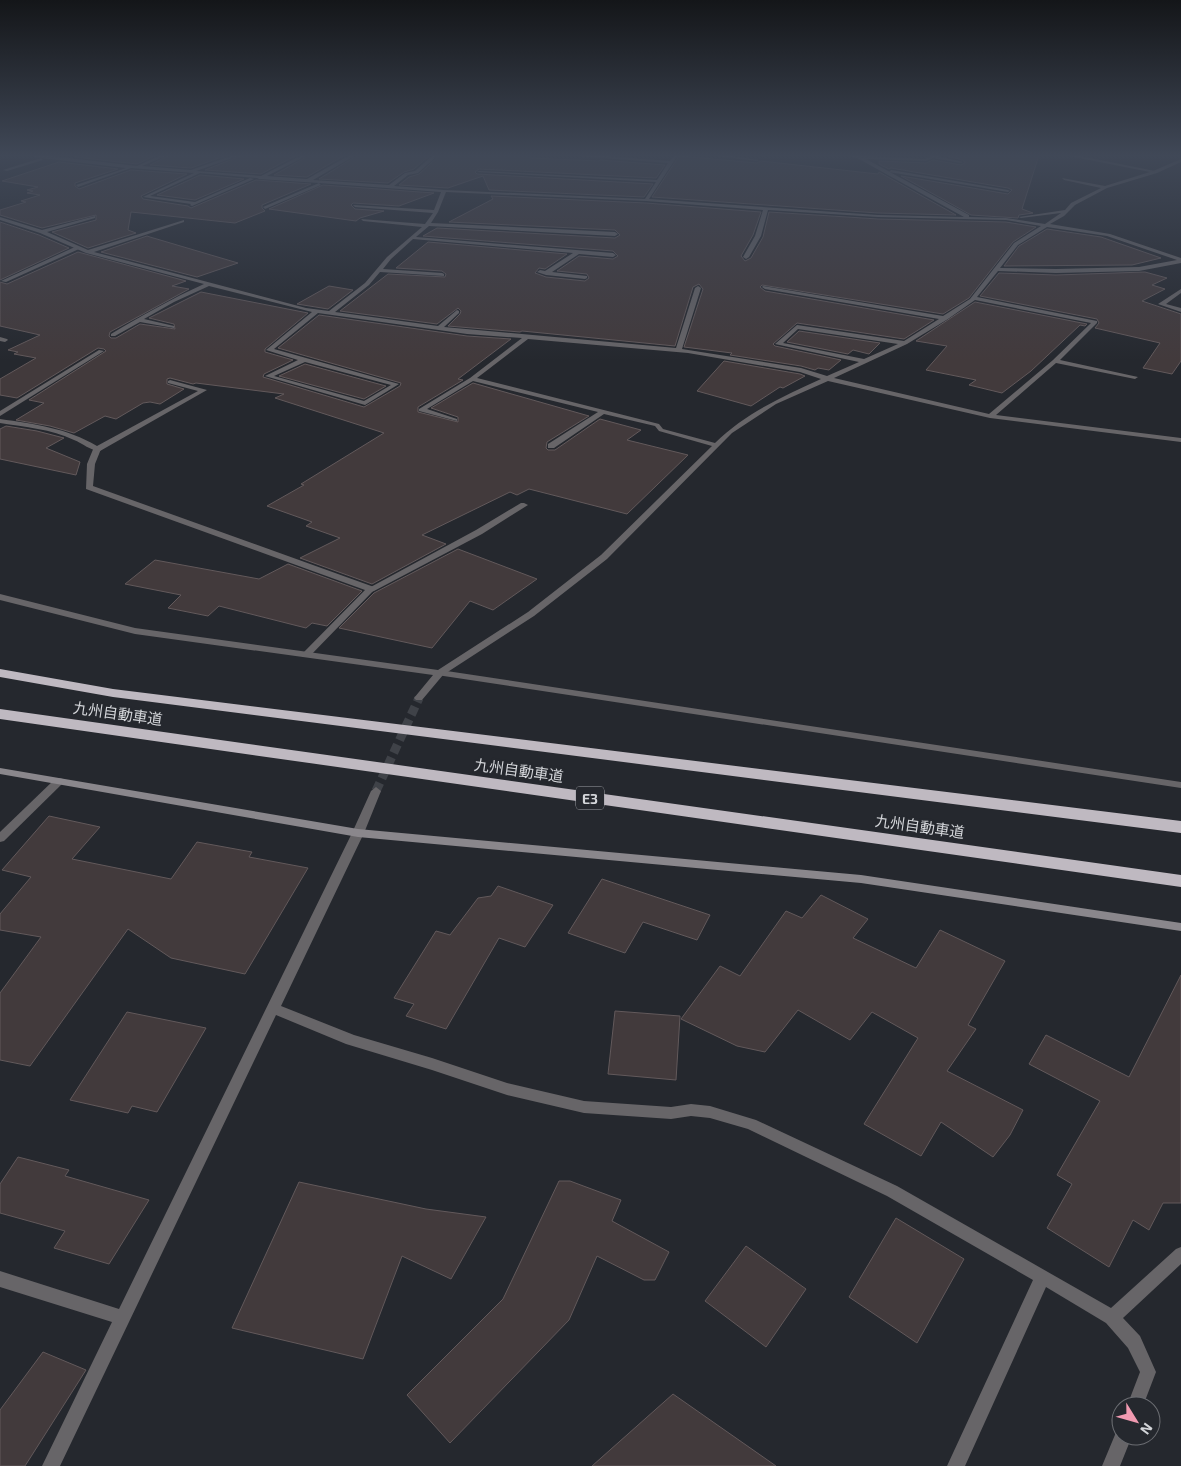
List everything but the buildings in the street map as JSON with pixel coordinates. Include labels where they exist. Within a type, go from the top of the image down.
[{"type":"highway","name":"九州自動車道","points":[[0,673],[113,694],[1181,827]]},
{"type":"highway","name":"九州自動車道","points":[[0,714],[1181,881]]},
{"type":"street","points":[[18,223],[88,252],[207,284],[331,314],[526,338],[678,351],[747,360],[801,370],[825,378],[990,416],[1181,440]]},
{"type":"street","points":[[42,232],[71,223]]},
{"type":"street","points":[[88,252],[175,223]]},
{"type":"street","points":[[407,223],[615,234]]},
{"type":"street","points":[[746,257],[758,236],[762,223]]},
{"type":"street","points":[[1035,223],[1108,235],[1181,261]]},
{"type":"street","points":[[331,314],[366,284],[389,258],[427,225]]},
{"type":"street","points":[[419,698],[440,673],[530,614],[604,557],[730,432],[774,403],[905,343],[946,318],[974,298],[1016,244],[1045,225]]},
{"type":"street","points":[[414,238],[613,255]]},
{"type":"street","points":[[4,281],[77,248]]},
{"type":"street","points":[[578,252],[543,273],[585,277]]},
{"type":"street","points":[[996,269],[1056,271],[1139,269],[1181,261]]},
{"type":"street","points":[[379,270],[442,275]]},
{"type":"street","points":[[114,335],[172,301],[207,284]]},
{"type":"street","points":[[765,287],[946,318]]},
{"type":"street","points":[[678,351],[698,288]]},
{"type":"street","points":[[1181,291],[1161,304],[1181,310]]},
{"type":"street","points":[[974,298],[1095,322],[1055,362],[990,416]]},
{"type":"street","points":[[303,360],[268,376],[365,403],[396,384],[269,350],[317,311]]},
{"type":"street","points":[[439,328],[457,312]]},
{"type":"street","points":[[138,320],[172,327]]},
{"type":"street","points":[[864,361],[778,344],[797,327],[905,343]]},
{"type":"street","points":[[455,420],[421,410],[472,379],[526,338]]},
{"type":"street","points":[[0,414],[102,352]]},
{"type":"street","points":[[1055,362],[1135,377]]},
{"type":"street","points":[[472,379],[657,425],[661,430],[716,445]]},
{"type":"street","points":[[170,382],[204,390],[97,449],[91,464],[89,487],[371,589]]},
{"type":"street","points":[[552,446],[604,411]]},
{"type":"street","points":[[0,422],[50,428],[82,439],[97,449]]},
{"type":"street","points":[[306,654],[371,589],[479,532],[524,505]]},
{"type":"street","points":[[0,597],[136,631],[440,673],[1181,785]]},
{"type":"street","points":[[0,771],[358,832],[861,880],[1181,927]]},
{"type":"street","points":[[0,838],[59,781]]},
{"type":"street","points":[[51,1466],[358,832],[376,791]]},
{"type":"street","points":[[273,1008],[350,1040],[432,1064],[507,1089],[584,1107],[671,1113],[691,1110],[710,1112],[751,1124],[892,1191],[1112,1317],[1134,1342],[1148,1372],[1139,1396]]},
{"type":"street","points":[[1112,1317],[1181,1254]]},
{"type":"street","points":[[956,1466],[1042,1278]]},
{"type":"street","points":[[0,1279],[124,1318]]},
{"type":"street","points":[[1111,1466],[1119,1446]]},
{"type":"tunnel","points":[[376,791],[419,698]]}]
